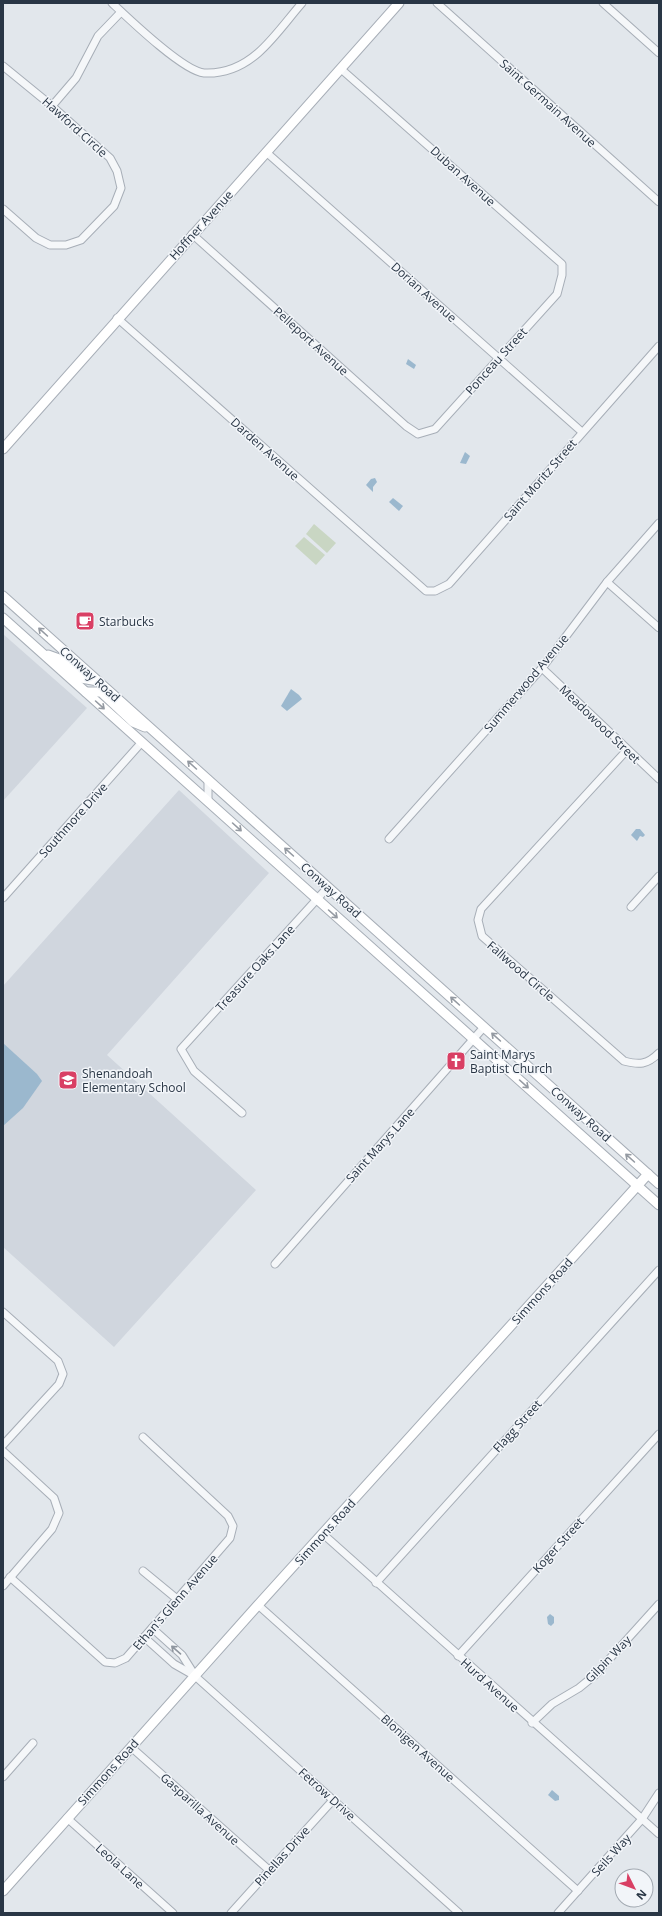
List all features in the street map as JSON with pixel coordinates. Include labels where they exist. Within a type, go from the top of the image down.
[{"type":"main road","name":"Hoffner Avenue","points":[[3,449],[117,318],[399,3]]},
{"type":"main road","name":"Conway Road","points":[[3,596],[659,1184]]},
{"type":"main road","name":"Conway Road","points":[[3,618],[659,1205]]},
{"type":"main road","points":[[39,651],[59,659],[81,678],[98,681]]},
{"type":"main road","points":[[86,692],[101,692],[133,722],[155,732]]},
{"type":"main road","name":"Simmons Road","points":[[3,1891],[67,1818],[648,1174]]},
{"type":"street","points":[[112,3],[169,53],[192,69],[204,73],[225,71],[241,65],[258,53],[302,3]]},
{"type":"street","name":"Saint Germain Avenue","points":[[437,3],[659,202]]},
{"type":"street","points":[[603,3],[659,53]]},
{"type":"street","points":[[52,106],[76,78],[98,36],[121,12]]},
{"type":"street","name":"Hawford Circle","points":[[3,66],[52,106],[110,158],[118,171],[121,188],[114,206],[81,240],[66,245],[50,245],[36,238],[3,209]]},
{"type":"street","name":"Duban Avenue","points":[[341,69],[562,264],[562,275],[557,294]]},
{"type":"street","name":"Dorian Avenue","points":[[266,152],[582,432]]},
{"type":"street","name":"Pelleport Avenue","points":[[192,234],[406,426],[418,434],[435,429]]},
{"type":"street","name":"Ponceau Street","points":[[435,429],[557,294]]},
{"type":"street","name":"Darden Avenue","points":[[117,318],[413,581]]},
{"type":"street","name":"Saint Moritz Street","points":[[413,581],[426,591],[435,590],[449,584],[659,346]]},
{"type":"street","name":"Summerwood Avenue","points":[[389,839],[542,668],[607,582],[659,523]]},
{"type":"street","points":[[607,582],[659,628]]},
{"type":"street","name":"Meadowood Street","points":[[542,668],[659,779]]},
{"type":"street","name":"Southmore Drive","points":[[3,898],[142,742]]},
{"type":"street","name":"Fallwood Circle","points":[[627,750],[482,909],[478,920],[482,936],[624,1061],[637,1065],[652,1060],[659,1053]]},
{"type":"street","points":[[208,779],[208,801]]},
{"type":"street","points":[[208,801],[221,791]]},
{"type":"street","points":[[631,908],[659,876]]},
{"type":"street","name":"Treasure Oaks Lane","points":[[242,1113],[194,1071],[181,1049],[328,888]]},
{"type":"street","name":"Saint Marys Lane","points":[[275,1264],[484,1027]]},
{"type":"street","name":"Flagg Street","points":[[376,1583],[659,1270]]},
{"type":"street","points":[[3,1312],[58,1361],[63,1374],[59,1384],[3,1445]]},
{"type":"street","name":"Koger Street","points":[[458,1656],[659,1434]]},
{"type":"street","name":"Ethan's Glenn Avenue","points":[[10,1577],[105,1662],[115,1663],[126,1658],[230,1538],[232,1526],[228,1516],[143,1437]]},
{"type":"street","points":[[3,1450],[54,1498],[60,1513],[52,1530],[3,1586]]},
{"type":"street","name":"Hurd Avenue","points":[[323,1534],[532,1723],[659,1834]]},
{"type":"street","points":[[144,1572],[177,1599]]},
{"type":"street","name":"Gilpin Way","points":[[532,1723],[552,1704],[579,1688],[595,1675],[659,1604]]},
{"type":"street","name":"Blonigen Avenue","points":[[258,1606],[578,1891]]},
{"type":"street","points":[[152,1628],[182,1655],[195,1676]]},
{"type":"street","points":[[144,1637],[174,1664],[195,1676]]},
{"type":"street","name":"Fetrow Drive","points":[[195,1676],[459,1913]]},
{"type":"street","points":[[3,1777],[33,1743]]},
{"type":"street","name":"Gasparilla Avenue","points":[[131,1747],[269,1870]]},
{"type":"street","name":"Seils Way","points":[[558,1913],[642,1819],[659,1794]]},
{"type":"street","name":"Pinellas Drive","points":[[231,1913],[333,1800]]},
{"type":"street","name":"Leola Lane","points":[[67,1818],[173,1913]]},
{"type":"shaded area","points":[[3,634],[87,708],[3,801]]},
{"type":"shaded area","name":"Shenandoah Elementary School","points":[[179,790],[269,873],[107,1055],[256,1190],[114,1347],[3,1247],[3,986]]},
{"type":"green space","points":[[314,524],[336,543],[327,553],[306,534]]},
{"type":"green space","points":[[304,537],[325,555],[316,565],[295,546]]},
{"type":"water","points":[[408,359],[416,365],[414,369],[406,364]]},
{"type":"water","points":[[465,452],[470,456],[466,464],[460,463]]},
{"type":"water","points":[[375,478],[377,482],[373,487],[373,492],[366,485],[371,479]]},
{"type":"water","points":[[393,498],[403,506],[399,511],[389,502]]},
{"type":"water","points":[[291,689],[302,699],[287,711],[281,706]]},
{"type":"water","points":[[636,829],[640,829],[645,835],[643,837],[640,836],[637,841],[631,835]]},
{"type":"water","points":[[3,1043],[37,1074],[42,1081],[23,1108],[3,1126]]},
{"type":"water","points":[[550,1614],[554,1617],[554,1623],[551,1626],[548,1624],[547,1617]]},
{"type":"water","points":[[552,1790],[559,1796],[559,1800],[555,1801],[548,1795]]},
{"type":"place","name":"Starbucks","points":[[85,621]]},
{"type":"place","name":"Saint Marys Baptist Church","points":[[456,1061]]},
{"type":"place","name":"Shenandoah Elementary School","points":[[68,1080]]}]
